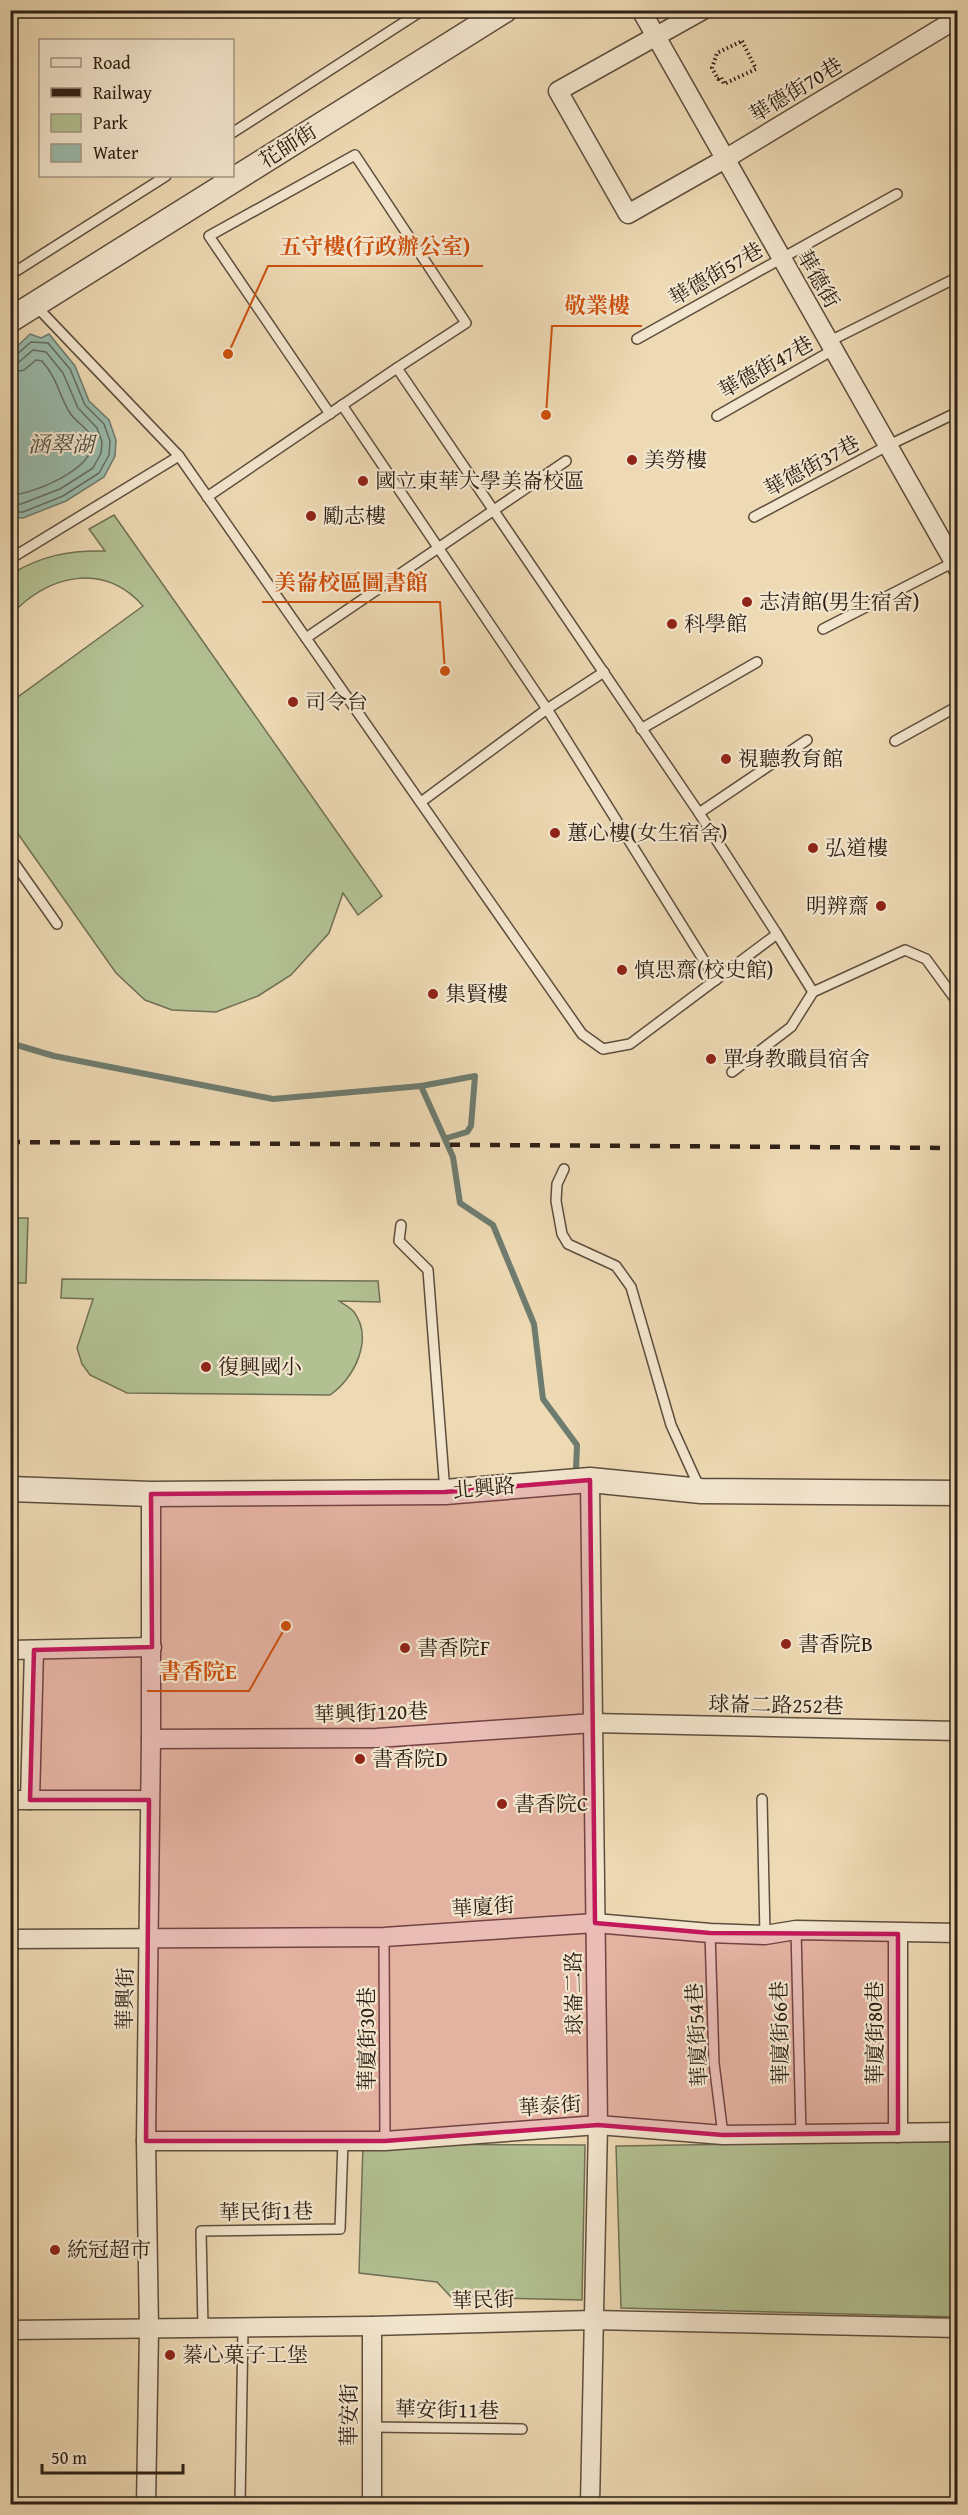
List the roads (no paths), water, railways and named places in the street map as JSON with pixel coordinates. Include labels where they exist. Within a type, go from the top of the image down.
[{"type":"street","name":"花師街","points":[[10,320],[506,10]]},
{"type":"street","name":"華德街","points":[[641,10],[956,566]]},
{"type":"street","points":[[656,35],[703,10]]},
{"type":"street","name":"華德街70巷","points":[[656,35],[558,91],[628,214],[725,159],[957,18]]},
{"type":"street","name":"北興路","points":[[10,1489],[151,1494],[445,1492],[590,1480],[701,1491],[957,1493]]},
{"type":"street","name":"球崙二路","points":[[590,1480],[598,2125],[590,2505]]},
{"type":"street","name":"華興街","points":[[146,2505],[149,2330],[146,2141],[152,1647],[151,1494]]},
{"type":"street","points":[[10,1650],[152,1647]]},
{"type":"street","points":[[30,1800],[34,1650]]},
{"type":"street","name":"球崙二路252巷","points":[[593,1723],[957,1731]]},
{"type":"street","name":"華興街120巷","points":[[151,1740],[377,1738],[593,1723]]},
{"type":"street","points":[[10,1800],[149,1800]]},
{"type":"street","name":"華廈街","points":[[10,1939],[384,1936],[595,1923],[710,1934],[765,1935],[796,1930],[898,1934],[957,1933]]},
{"type":"street","name":"華廈街80巷","points":[[898,1934],[898,2133]]},
{"type":"street","name":"華泰街","points":[[146,2141],[386,2141],[598,2125],[723,2135],[957,2132]]},
{"type":"street","name":"華民街","points":[[10,2330],[149,2330],[593,2320],[957,2328]]},
{"type":"street","name":"華安街","points":[[372,2326],[372,2505]]},
{"type":"lane","points":[[234,132],[423,10]]},
{"type":"lane","points":[[207,497],[465,324],[355,155],[209,236],[330,414]]},
{"type":"lane","points":[[10,275],[164,177]]},
{"type":"lane","name":"華德街57巷","points":[[637,339],[897,194]]},
{"type":"lane","name":"華德街47巷","points":[[717,416],[831,346],[957,277]]},
{"type":"lane","points":[[35,305],[179,456],[582,1034],[603,1048],[630,1044],[777,934]]},
{"type":"lane","points":[[397,368],[699,813],[813,992]]},
{"type":"lane","points":[[342,405],[440,547],[547,710],[716,980]]},
{"type":"lane","name":"華德街37巷","points":[[754,518],[957,412]]},
{"type":"lane","points":[[10,559],[179,456]]},
{"type":"lane","points":[[306,639],[566,461]]},
{"type":"lane","points":[[824,628],[956,566]]},
{"type":"lane","points":[[641,729],[758,662]]},
{"type":"lane","points":[[421,802],[547,710],[604,672]]},
{"type":"lane","points":[[895,741],[957,706]]},
{"type":"lane","points":[[699,813],[807,740]]},
{"type":"lane","points":[[10,857],[57,924]]},
{"type":"lane","points":[[732,1072],[791,1027],[813,992],[905,950],[926,959],[957,1003]]},
{"type":"lane","points":[[564,1169],[557,1184],[556,1201],[562,1234],[568,1244],[616,1266],[631,1287],[670,1425],[701,1491]]},
{"type":"lane","points":[[401,1225],[399,1241],[428,1270],[445,1492]]},
{"type":"lane","points":[[762,1799],[765,1935]]},
{"type":"lane","name":"華廈街66巷","points":[[796,1930],[801,2135]]},
{"type":"lane","name":"華廈街54巷","points":[[710,1934],[714,2063],[723,2135]]},
{"type":"lane","name":"華廈街30巷","points":[[384,1936],[386,2141]]},
{"type":"lane","name":"華民街1巷","points":[[203,2327],[201,2231],[340,2229],[343,2141]]},
{"type":"lane","points":[[240,2505],[243,2328]]},
{"type":"lane","name":"華安街11巷","points":[[372,2427],[522,2429]]},
{"type":"water","name":"涵翠湖","points":[[30,334],[41,338],[49,334],[75,366],[89,401],[109,420],[116,440],[115,456],[104,477],[66,501],[23,518],[11,517],[11,352]]},
{"type":"waterway","points":[[10,1043],[54,1056],[273,1099],[421,1086],[453,1157],[460,1203],[493,1225],[534,1324],[543,1399],[577,1445],[576,1470]]},
{"type":"waterway","points":[[421,1086],[475,1076],[471,1126],[467,1132],[447,1138]]},
{"type":"railway","points":[[10,1142],[958,1148]]},
{"type":"place","name":"五守樓(行政辦公室)","points":[[228,354]]},
{"type":"place","name":"敬業樓","points":[[546,415]]},
{"type":"place","name":"美勞樓","points":[[632,460]]},
{"type":"place","name":"國立東華大學美崙校區","points":[[363,481]]},
{"type":"place","name":"勵志樓","points":[[311,516]]},
{"type":"place","name":"志清館(男生宿舍)","points":[[747,602]]},
{"type":"place","name":"科學館","points":[[672,624]]},
{"type":"place","name":"美崙校區圖書館","points":[[445,671]]},
{"type":"place","name":"司令台","points":[[293,702]]},
{"type":"place","name":"視聽教育館","points":[[726,759]]},
{"type":"place","name":"蕙心樓(女生宿舍)","points":[[555,833]]},
{"type":"place","name":"弘道樓","points":[[813,848]]},
{"type":"place","name":"明辨齋","points":[[881,906]]},
{"type":"place","name":"慎思齋(校史館)","points":[[622,970]]},
{"type":"place","name":"集賢樓","points":[[433,994]]},
{"type":"place","name":"單身教職員宿舍","points":[[711,1059]]},
{"type":"place","name":"復興國小","points":[[206,1367]]},
{"type":"place","name":"書香院E","points":[[286,1626]]},
{"type":"place","name":"書香院B","points":[[786,1644]]},
{"type":"place","name":"書香院F","points":[[405,1648]]},
{"type":"place","name":"書香院D","points":[[360,1759]]},
{"type":"place","name":"書香院C","points":[[502,1804]]},
{"type":"place","name":"統冠超市","points":[[55,2250]]},
{"type":"place","name":"蓁心菓子工堡","points":[[170,2355]]}]
